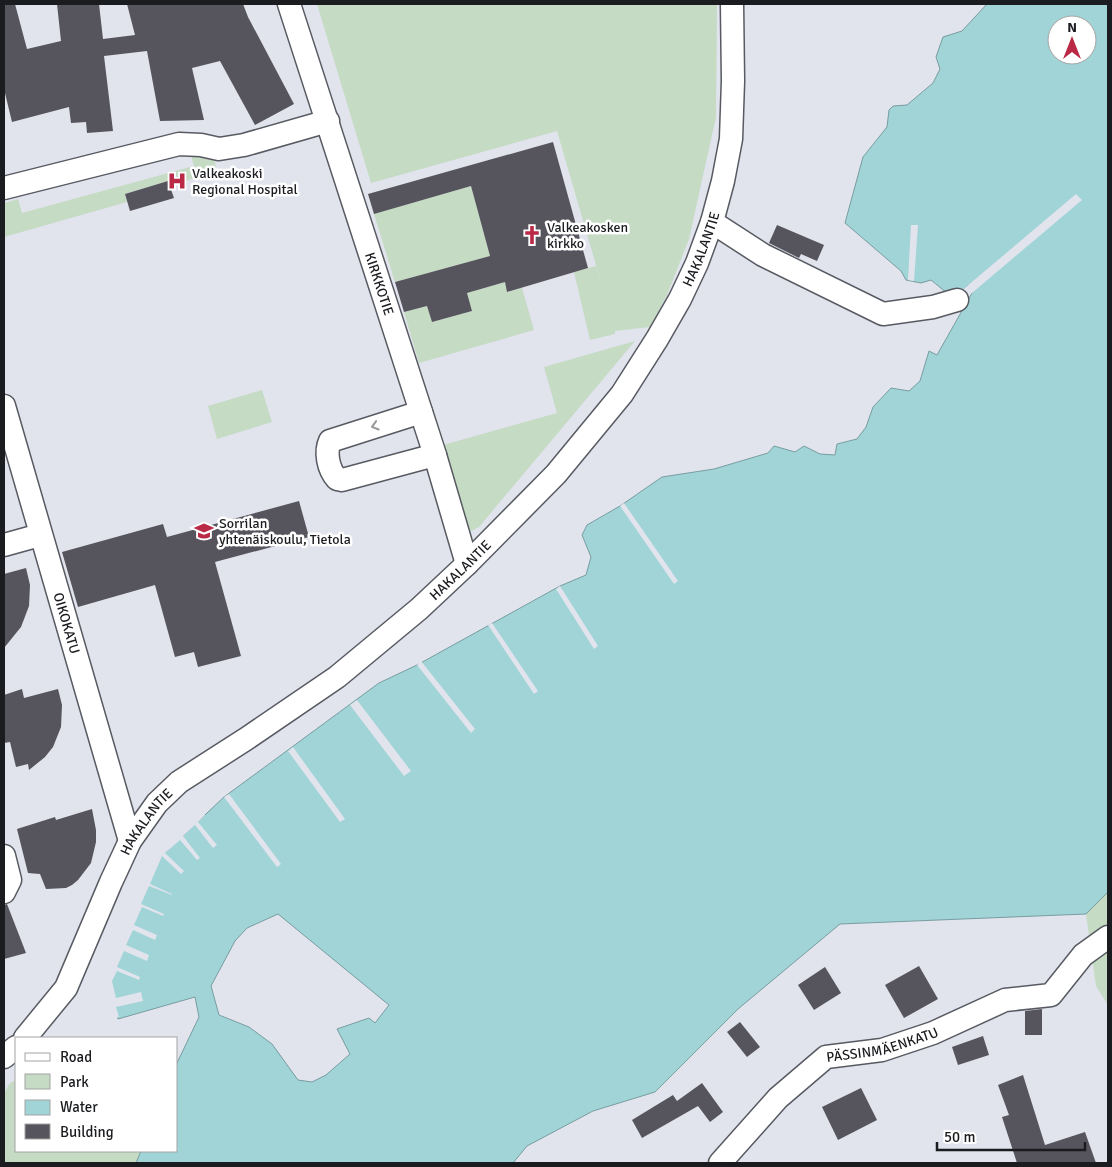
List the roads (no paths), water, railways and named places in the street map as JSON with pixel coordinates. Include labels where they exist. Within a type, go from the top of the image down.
[{"type":"street","name":"KIRKKOTIE","points":[[289,4],[422,412],[467,564]]},
{"type":"street","name":"HAKALANTIE","points":[[26,1037],[66,988],[110,882],[130,842],[157,803],[179,782],[337,677],[419,609],[467,564],[556,474],[622,394],[680,299],[697,263],[724,181],[730,139],[733,81],[732,4]]},
{"type":"street","points":[[4,188],[179,144],[219,149],[244,146],[328,121]]},
{"type":"street","points":[[712,222],[763,254],[883,314],[933,307],[957,300]]},
{"type":"street","name":"OIKOKATU","points":[[4,406],[130,842]]},
{"type":"street","points":[[422,412],[330,441],[327,454],[333,475],[337,479],[342,480],[435,455]]},
{"type":"street","points":[[4,546],[40,535]]},
{"type":"street","points":[[4,856],[10,880],[4,892]]},
{"type":"street","name":"PÄSSINMÄENKATU","points":[[720,1163],[778,1098],[826,1057],[882,1050],[933,1033],[1005,1000],[1051,995],[1083,955],[1108,937]]},
{"type":"street","points":[[4,1057],[15,1048]]},
{"type":"water","points":[[987,4],[1108,4],[1108,892],[1086,914],[840,924],[738,1009],[655,1092],[593,1111],[527,1146],[513,1163],[136,1163],[141,1152],[178,1152],[178,1061],[199,1017],[195,997],[118,1019],[111,997],[111,979],[157,860],[224,797],[379,683],[417,665],[560,586],[586,575],[591,557],[582,535],[587,525],[620,506],[662,477],[714,469],[768,453],[774,446],[795,452],[804,446],[820,454],[835,455],[837,444],[857,439],[866,427],[873,407],[891,388],[909,391],[920,381],[929,351],[937,355],[972,293],[969,285],[953,298],[931,280],[921,283],[906,280],[901,271],[845,223],[863,157],[887,127],[889,110],[893,106],[907,105],[933,83],[940,69],[936,57],[943,37],[962,31]],"holes":[[[278,914],[389,1005],[375,1023],[369,1018],[337,1029],[350,1054],[326,1075],[312,1082],[298,1080],[272,1044],[249,1027],[219,1015],[211,986],[235,941],[247,928]]]},
{"type":"place","name":"Valkeakoski Regional Hospital","points":[[177,181]]},
{"type":"place","name":"Valkeakosken kirkko","points":[[532,235]]},
{"type":"place","name":"Sorrilan yhtenäiskoulu, Tietola","points":[[204,531]]}]
